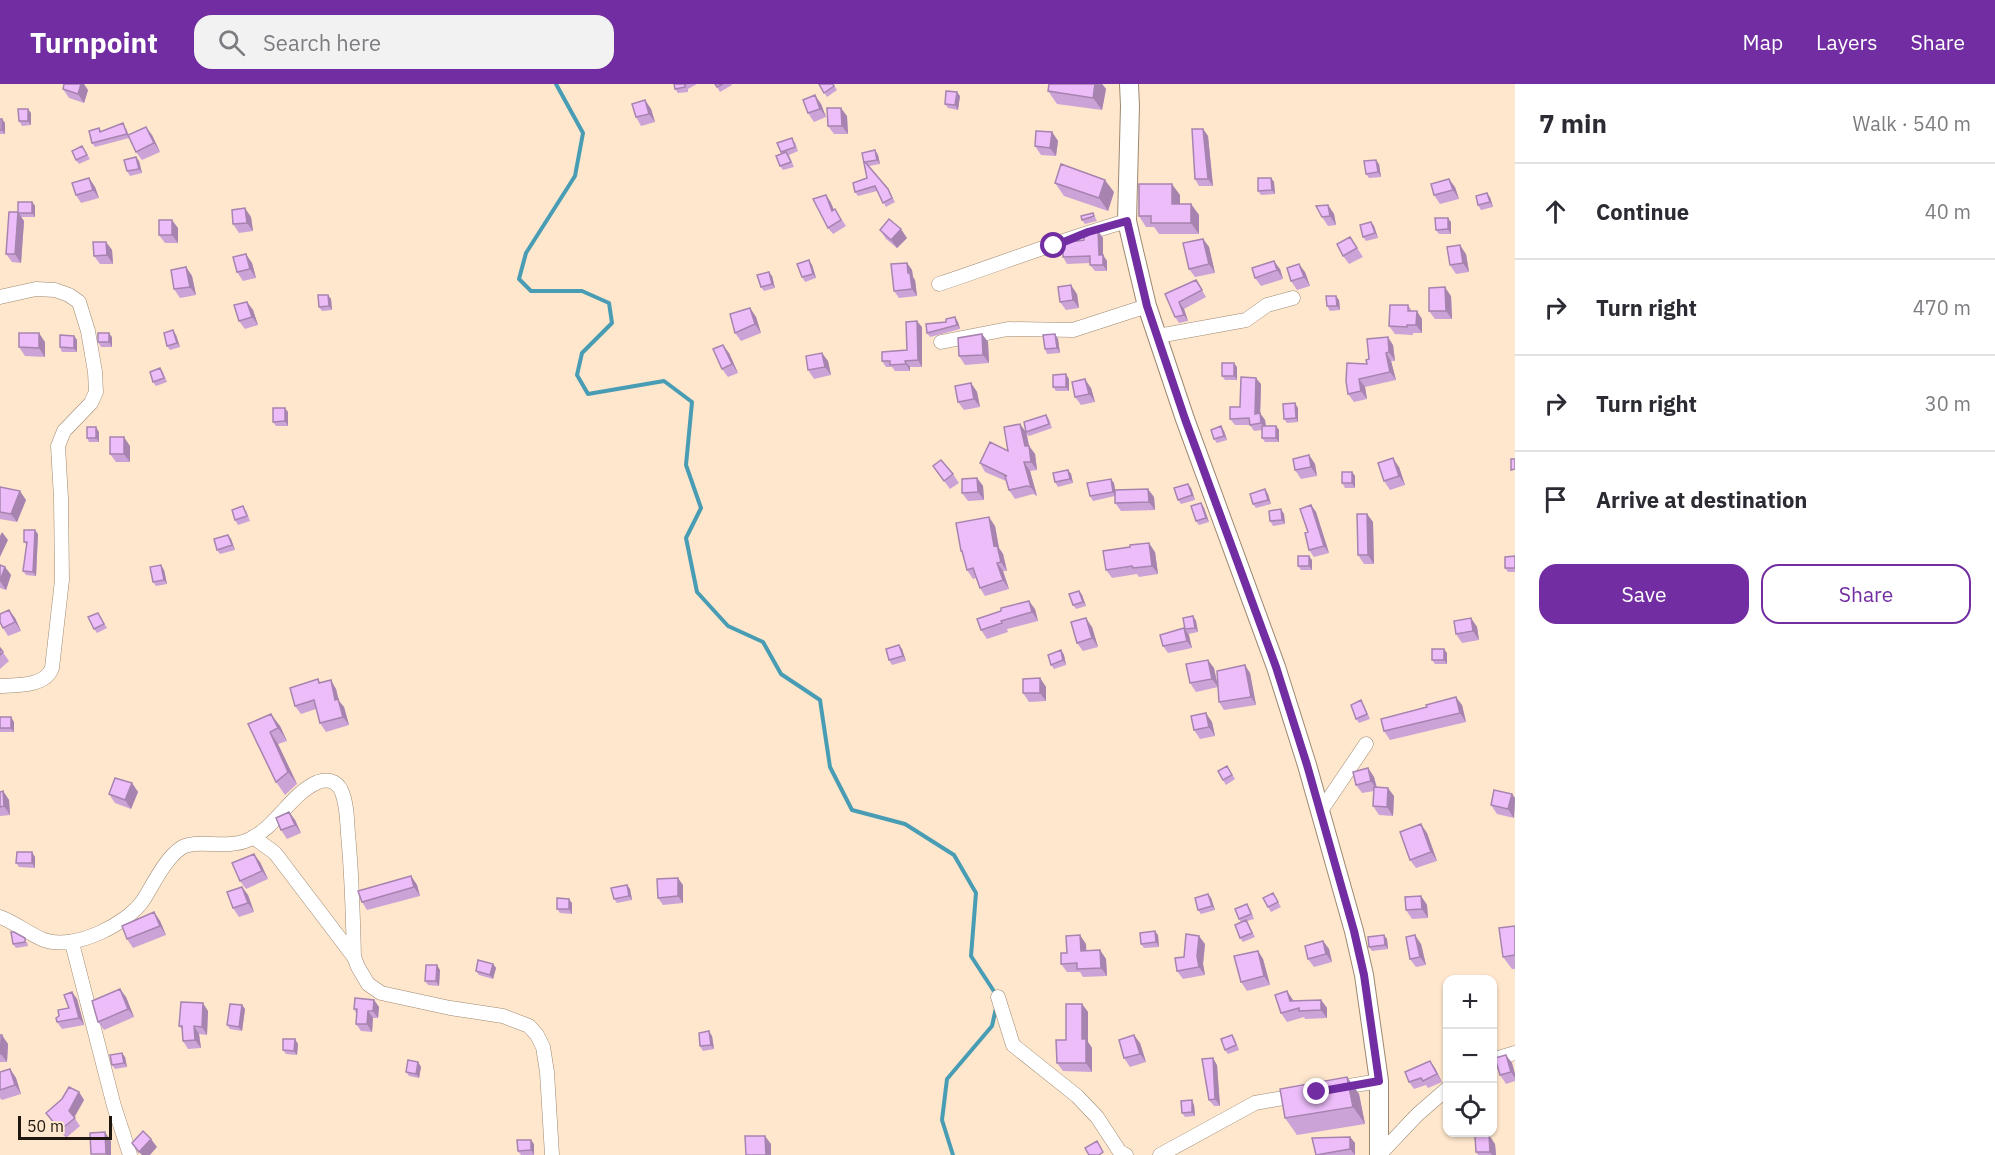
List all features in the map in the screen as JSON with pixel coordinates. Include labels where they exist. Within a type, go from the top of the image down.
[{"type":"street","points":[[1129,84],[1127,221],[1147,306],[1185,419],[1276,667],[1354,931],[1364,975],[1379,1081],[1379,1155]]},
{"type":"street","points":[[939,284],[1054,246],[1088,232],[1127,221]]},
{"type":"street","points":[[0,297],[36,289],[55,290],[69,294],[79,302],[88,331],[96,392],[91,403],[64,431],[58,446],[62,498],[62,580],[52,668],[50,674],[37,681],[0,686]]},
{"type":"street","points":[[1158,336],[1246,320],[1268,304],[1293,298]]},
{"type":"street","points":[[941,342],[1008,329],[1073,330],[1147,306]]},
{"type":"street","points":[[1320,812],[1366,744]]},
{"type":"street","points":[[0,917],[43,940],[56,943],[72,943],[92,937],[130,914],[142,903],[172,857],[182,847],[192,844],[232,845],[253,837],[308,788],[326,780],[333,781],[340,789],[346,808],[352,874],[354,957]]},
{"type":"street","points":[[253,837],[275,854],[354,957],[368,984],[381,993],[450,1008],[503,1016],[529,1026],[543,1047],[547,1072],[552,1155]]},
{"type":"street","points":[[72,943],[114,1106],[130,1155]]},
{"type":"street","points":[[998,997],[1013,1045],[1077,1096],[1097,1117],[1120,1152],[1126,1155]]},
{"type":"street","points":[[1497,1058],[1515,1053]]},
{"type":"street","points":[[1160,1155],[1255,1103],[1379,1081]]},
{"type":"street","points":[[1379,1155],[1418,1114],[1443,1092]]},
{"type":"building","points":[[64,84],[81,84],[78,94],[63,89]]},
{"type":"building","points":[[674,84],[686,84],[685,87],[675,89]]},
{"type":"building","points":[[819,84],[833,84],[834,86],[824,93]]},
{"type":"building","points":[[1049,84],[1095,84],[1093,98],[1048,91]]},
{"type":"building","points":[[946,91],[957,92],[955,105],[945,104]]},
{"type":"building","points":[[815,95],[820,109],[808,113],[803,100]]},
{"type":"building","points":[[645,100],[649,114],[636,117],[632,104]]},
{"type":"building","points":[[827,108],[841,108],[842,126],[828,126]]},
{"type":"building","points":[[18,109],[28,109],[28,121],[19,121]]},
{"type":"building","points":[[123,123],[127,134],[92,143],[89,131],[99,128],[100,132]]},
{"type":"building","points":[[146,127],[154,143],[136,152],[128,135]]},
{"type":"building","points":[[1192,129],[1203,129],[1208,179],[1195,179]]},
{"type":"building","points":[[1036,131],[1052,132],[1050,148],[1035,146]]},
{"type":"building","points":[[792,138],[795,147],[781,152],[777,143]]},
{"type":"building","points":[[82,146],[87,155],[76,160],[72,151]]},
{"type":"building","points":[[875,150],[877,160],[865,162],[888,189],[892,198],[883,203],[875,186],[855,192],[853,183],[867,178],[862,153]]},
{"type":"building","points":[[786,152],[791,162],[780,166],[776,156]]},
{"type":"building","points":[[136,157],[139,169],[127,171],[124,160]]},
{"type":"building","points":[[1376,160],[1378,172],[1366,174],[1364,161]]},
{"type":"building","points":[[1061,164],[1105,180],[1099,198],[1055,183]]},
{"type":"building","points":[[89,178],[93,190],[76,195],[72,183]]},
{"type":"building","points":[[1258,178],[1271,178],[1272,190],[1258,191]]},
{"type":"building","points":[[1449,179],[1453,190],[1434,195],[1431,184]]},
{"type":"building","points":[[1139,184],[1172,184],[1172,204],[1191,204],[1191,223],[1151,223],[1151,216],[1139,216]]},
{"type":"building","points":[[1487,193],[1490,202],[1478,205],[1476,196]]},
{"type":"building","points":[[826,195],[832,211],[835,209],[841,220],[828,228],[813,199]]},
{"type":"building","points":[[18,202],[32,202],[32,213],[18,213]]},
{"type":"building","points":[[1328,205],[1330,216],[1322,217],[1316,206]]},
{"type":"building","points":[[245,208],[247,223],[233,224],[232,210]]},
{"type":"building","points":[[9,212],[18,212],[15,254],[6,254]]},
{"type":"building","points":[[1093,213],[1094,216],[1082,220],[1081,216]]},
{"type":"building","points":[[1435,218],[1448,218],[1448,229],[1436,230]]},
{"type":"building","points":[[889,219],[901,229],[891,240],[880,230]]},
{"type":"building","points":[[159,220],[172,220],[172,235],[159,235]]},
{"type":"building","points":[[1371,222],[1375,233],[1363,237],[1360,225]]},
{"type":"building","points":[[1098,231],[1099,255],[1103,255],[1103,265],[1090,265],[1090,256],[1063,257],[1063,243],[1084,240],[1084,236]]},
{"type":"building","points":[[1350,237],[1357,248],[1343,256],[1337,244]]},
{"type":"building","points":[[1203,239],[1209,264],[1189,269],[1183,243]]},
{"type":"building","points":[[93,242],[106,242],[107,255],[94,256]]},
{"type":"building","points":[[1460,245],[1463,263],[1450,265],[1447,247]]},
{"type":"building","points":[[246,254],[250,269],[237,272],[233,257]]},
{"type":"building","points":[[809,260],[813,274],[802,277],[797,264]]},
{"type":"building","points":[[1274,261],[1277,270],[1255,278],[1252,268]]},
{"type":"building","points":[[907,263],[912,289],[894,291],[891,264]]},
{"type":"building","points":[[1299,264],[1304,277],[1291,281],[1287,268]]},
{"type":"building","points":[[186,267],[190,287],[174,289],[171,270]]},
{"type":"building","points":[[769,272],[772,284],[761,287],[757,275]]},
{"type":"building","points":[[1196,280],[1202,290],[1179,302],[1184,315],[1175,317],[1165,294]]},
{"type":"building","points":[[1071,285],[1073,300],[1060,302],[1058,287]]},
{"type":"building","points":[[1445,287],[1446,311],[1429,311],[1429,288]]},
{"type":"building","points":[[318,295],[328,295],[329,306],[319,307]]},
{"type":"building","points":[[1326,296],[1336,296],[1337,306],[1327,306]]},
{"type":"building","points":[[247,302],[252,317],[239,321],[234,305]]},
{"type":"building","points":[[1390,305],[1408,305],[1408,311],[1417,311],[1416,325],[1389,326]]},
{"type":"building","points":[[750,308],[755,324],[735,333],[730,314]]},
{"type":"building","points":[[955,317],[957,325],[927,333],[926,324],[946,322],[946,319]]},
{"type":"building","points":[[917,321],[918,360],[905,361],[906,364],[890,365],[890,361],[882,361],[882,352],[907,350],[906,322]]},
{"type":"building","points":[[173,330],[177,343],[167,346],[164,333]]},
{"type":"building","points":[[19,333],[39,333],[39,348],[19,347]]},
{"type":"building","points":[[98,333],[109,333],[109,342],[98,342]]},
{"type":"building","points":[[982,334],[983,355],[959,356],[958,338]]},
{"type":"building","points":[[1055,334],[1057,348],[1045,349],[1043,335]]},
{"type":"building","points":[[60,335],[74,336],[74,348],[60,347]]},
{"type":"building","points":[[1388,337],[1389,352],[1386,353],[1390,372],[1359,379],[1361,391],[1348,394],[1347,363],[1367,364],[1366,360],[1369,359],[1367,339]]},
{"type":"building","points":[[723,345],[732,364],[722,369],[713,349]]},
{"type":"building","points":[[822,353],[825,367],[808,370],[806,356]]},
{"type":"building","points":[[1222,363],[1234,363],[1234,376],[1222,376]]},
{"type":"building","points":[[160,368],[164,378],[153,382],[150,372]]},
{"type":"building","points":[[1066,374],[1066,387],[1053,387],[1053,375]]},
{"type":"building","points":[[1241,377],[1256,378],[1255,414],[1260,413],[1261,423],[1250,425],[1249,418],[1230,419],[1230,407],[1240,407]]},
{"type":"building","points":[[1085,379],[1089,394],[1075,397],[1072,382]]},
{"type":"building","points":[[971,383],[974,399],[958,402],[955,386]]},
{"type":"building","points":[[1295,403],[1296,418],[1284,419],[1283,404]]},
{"type":"building","points":[[273,408],[285,408],[285,421],[273,422]]},
{"type":"building","points":[[1046,415],[1049,424],[1026,432],[1024,422]]},
{"type":"building","points":[[1020,424],[1025,446],[1029,446],[1031,462],[1024,462],[1031,487],[1009,490],[1005,476],[1007,476],[980,463],[990,442],[1008,451],[1004,427]]},
{"type":"building","points":[[1221,426],[1224,436],[1214,439],[1211,430]]},
{"type":"building","points":[[1262,426],[1276,426],[1276,438],[1262,438]]},
{"type":"building","points":[[87,427],[96,427],[96,438],[87,438]]},
{"type":"building","points":[[110,437],[124,437],[124,454],[110,454]]},
{"type":"building","points":[[1309,455],[1311,467],[1295,470],[1293,459]]},
{"type":"building","points":[[1393,458],[1399,476],[1384,481],[1378,463]]},
{"type":"building","points":[[1511,459],[1515,459],[1515,469],[1511,470]]},
{"type":"building","points":[[941,460],[953,474],[944,481],[933,466]]},
{"type":"building","points":[[1068,470],[1070,479],[1055,482],[1053,473]]},
{"type":"building","points":[[1342,472],[1352,472],[1352,483],[1342,483]]},
{"type":"building","points":[[977,478],[978,492],[962,493],[962,479]]},
{"type":"building","points":[[1111,479],[1113,492],[1090,496],[1087,483]]},
{"type":"building","points":[[1188,484],[1192,495],[1178,500],[1174,488]]},
{"type":"building","points":[[0,487],[20,491],[11,514],[0,512]]},
{"type":"building","points":[[1148,489],[1149,502],[1115,503],[1115,490]]},
{"type":"building","points":[[1265,489],[1268,500],[1253,504],[1250,494]]},
{"type":"building","points":[[1201,503],[1206,518],[1196,521],[1191,506]]},
{"type":"building","points":[[1311,505],[1324,546],[1309,550],[1305,533],[1308,532],[1300,509]]},
{"type":"building","points":[[243,506],[247,516],[235,520],[232,510]]},
{"type":"building","points":[[1281,509],[1282,520],[1270,521],[1269,511]]},
{"type":"building","points":[[1357,514],[1367,514],[1368,555],[1358,555]]},
{"type":"building","points":[[989,517],[994,546],[997,545],[1001,562],[997,563],[1003,580],[980,588],[973,568],[967,570],[956,523]]},
{"type":"building","points":[[24,530],[35,530],[33,572],[23,571],[27,542],[24,542]]},
{"type":"building","points":[[228,535],[232,545],[217,550],[214,539]]},
{"type":"building","points":[[1149,543],[1152,566],[1106,570],[1103,551]]},
{"type":"building","points":[[1298,556],[1309,556],[1309,566],[1298,566]]},
{"type":"building","points":[[1515,556],[1515,568],[1505,568],[1505,557]]},
{"type":"building","points":[[0,565],[5,567],[0,581]]},
{"type":"building","points":[[161,565],[164,580],[153,582],[150,567]]},
{"type":"building","points":[[1079,591],[1083,602],[1073,605],[1069,594]]},
{"type":"building","points":[[1029,601],[1032,612],[1001,621],[1002,623],[981,630],[977,619],[1001,611],[1001,608]]},
{"type":"building","points":[[9,610],[15,622],[3,628],[0,614]]},
{"type":"building","points":[[98,613],[104,624],[94,629],[88,617]]},
{"type":"building","points":[[1193,616],[1195,628],[1185,629],[1183,618]]},
{"type":"building","points":[[1086,618],[1092,638],[1077,643],[1071,622]]},
{"type":"building","points":[[1471,618],[1473,631],[1456,634],[1454,621]]},
{"type":"building","points":[[1184,628],[1187,641],[1163,646],[1160,635]]},
{"type":"building","points":[[899,645],[903,656],[889,660],[886,649]]},
{"type":"building","points":[[1432,649],[1444,649],[1444,660],[1432,660]]},
{"type":"building","points":[[1061,650],[1063,660],[1051,665],[1048,655]]},
{"type":"building","points":[[1208,660],[1212,679],[1190,683],[1186,664]]},
{"type":"building","points":[[1245,665],[1251,697],[1219,702],[1217,671]]},
{"type":"building","points":[[1040,678],[1040,693],[1023,693],[1023,679]]},
{"type":"building","points":[[318,679],[319,683],[331,680],[335,700],[338,699],[343,717],[320,723],[314,700],[295,706],[290,688]]},
{"type":"building","points":[[1456,697],[1460,713],[1384,731],[1381,719]]},
{"type":"building","points":[[1361,700],[1367,714],[1356,719],[1351,705]]},
{"type":"building","points":[[1206,713],[1209,727],[1194,730],[1191,716]]},
{"type":"building","points":[[271,714],[278,728],[270,732],[288,772],[276,782],[248,724]]},
{"type":"building","points":[[0,717],[11,717],[11,728],[0,728]]},
{"type":"building","points":[[1227,766],[1232,775],[1223,780],[1218,771]]},
{"type":"building","points":[[1368,768],[1371,781],[1356,785],[1353,772]]},
{"type":"building","points":[[115,778],[132,783],[125,800],[109,794]]},
{"type":"building","points":[[1374,787],[1388,788],[1387,807],[1373,806]]},
{"type":"building","points":[[1494,790],[1512,794],[1508,809],[1491,805]]},
{"type":"building","points":[[3,791],[4,806],[0,807],[0,792]]},
{"type":"building","points":[[289,812],[295,825],[281,830],[276,818]]},
{"type":"building","points":[[1421,824],[1431,852],[1410,860],[1400,832]]},
{"type":"building","points":[[17,852],[32,852],[32,863],[16,863]]},
{"type":"building","points":[[254,854],[262,871],[240,881],[232,863]]},
{"type":"building","points":[[411,876],[414,887],[362,902],[358,891]]},
{"type":"building","points":[[678,878],[678,896],[658,898],[657,879]]},
{"type":"building","points":[[627,885],[629,896],[614,899],[611,888]]},
{"type":"building","points":[[242,887],[248,903],[233,908],[227,892]]},
{"type":"building","points":[[1273,893],[1278,902],[1268,907],[1263,898]]},
{"type":"building","points":[[1208,894],[1212,906],[1198,910],[1195,898]]},
{"type":"building","points":[[1421,896],[1422,909],[1406,910],[1405,897]]},
{"type":"building","points":[[557,898],[569,899],[569,909],[557,909]]},
{"type":"building","points":[[1247,904],[1251,914],[1239,919],[1235,909]]},
{"type":"building","points":[[154,912],[160,926],[127,939],[122,926]]},
{"type":"building","points":[[1246,920],[1252,933],[1240,938],[1235,925]]},
{"type":"building","points":[[1515,926],[1515,955],[1503,957],[1499,928]]},
{"type":"building","points":[[1155,931],[1156,942],[1141,944],[1140,933]]},
{"type":"building","points":[[11,932],[25,938],[25,942],[13,944]]},
{"type":"building","points":[[1186,934],[1199,936],[1197,956],[1199,967],[1177,971],[1175,958],[1184,957]]},
{"type":"building","points":[[1080,935],[1081,951],[1100,950],[1101,968],[1077,969],[1077,963],[1061,964],[1061,953],[1067,953],[1066,936]]},
{"type":"building","points":[[1384,935],[1385,945],[1369,947],[1368,937]]},
{"type":"building","points":[[1415,935],[1420,957],[1410,959],[1406,937]]},
{"type":"building","points":[[1323,941],[1326,954],[1308,959],[1305,946]]},
{"type":"building","points":[[1258,951],[1264,976],[1241,982],[1234,956]]},
{"type":"building","points":[[478,960],[493,964],[490,975],[476,971]]},
{"type":"building","points":[[426,965],[437,965],[436,981],[425,981]]},
{"type":"building","points":[[120,989],[128,1009],[98,1022],[92,1001]]},
{"type":"building","points":[[1287,991],[1290,1001],[1321,1000],[1321,1010],[1299,1011],[1299,1008],[1281,1013],[1275,995]]},
{"type":"building","points":[[72,992],[79,1018],[57,1022],[58,1010],[69,1008],[64,995]]},
{"type":"building","points":[[355,998],[374,1000],[373,1011],[368,1011],[367,1024],[356,1024]]},
{"type":"building","points":[[181,1002],[203,1003],[202,1027],[194,1026],[195,1040],[183,1041],[182,1026],[179,1026]]},
{"type":"building","points":[[230,1004],[242,1005],[239,1027],[227,1025]]},
{"type":"building","points":[[1066,1004],[1082,1004],[1082,1039],[1086,1039],[1086,1063],[1057,1063],[1056,1040],[1066,1040]]},
{"type":"building","points":[[709,1031],[711,1045],[700,1046],[699,1033]]},
{"type":"building","points":[[0,1035],[2,1035],[1,1054],[0,1054]]},
{"type":"building","points":[[1134,1035],[1140,1054],[1124,1058],[1119,1040]]},
{"type":"building","points":[[1232,1035],[1236,1045],[1225,1050],[1221,1039]]},
{"type":"building","points":[[283,1039],[295,1039],[294,1051],[283,1050]]},
{"type":"building","points":[[122,1053],[124,1063],[112,1065],[110,1055]]},
{"type":"building","points":[[1506,1055],[1511,1072],[1500,1075],[1497,1057]]},
{"type":"building","points":[[1213,1058],[1215,1099],[1209,1100],[1202,1059]]},
{"type":"building","points":[[408,1060],[418,1062],[416,1074],[406,1072]]},
{"type":"building","points":[[1430,1061],[1437,1074],[1423,1081],[1421,1078],[1409,1082],[1405,1072]]},
{"type":"building","points":[[10,1069],[15,1085],[0,1090],[0,1072]]},
{"type":"building","points":[[1347,1077],[1353,1107],[1285,1118],[1280,1089]]},
{"type":"building","points":[[69,1087],[79,1092],[69,1111],[75,1118],[60,1130],[46,1113],[62,1099]]},
{"type":"building","points":[[1192,1100],[1192,1112],[1182,1113],[1181,1101]]},
{"type":"building","points":[[143,1131],[151,1139],[139,1152],[132,1143]]},
{"type":"building","points":[[105,1132],[106,1154],[91,1154],[90,1133]]},
{"type":"building","points":[[745,1136],[765,1136],[766,1155],[746,1155]]},
{"type":"building","points":[[1350,1137],[1350,1149],[1316,1155],[1312,1138]]},
{"type":"building","points":[[1475,1137],[1489,1137],[1490,1152],[1476,1152]]},
{"type":"building","points":[[517,1140],[531,1140],[531,1150],[518,1151]]},
{"type":"building","points":[[1097,1141],[1103,1152],[1099,1155],[1089,1155],[1085,1148]]},
{"type":"waterway","points":[[556,84],[583,133],[575,176],[526,253],[519,279],[531,291],[582,291],[609,303],[612,323],[582,353],[577,375],[588,394],[664,381],[692,402],[686,465],[701,508],[686,538],[697,592],[728,626],[763,642],[781,674],[820,700],[830,767],[852,810],[905,824],[954,855],[976,893],[971,956],[997,996]]},
{"type":"waterway","points":[[953,1155],[942,1120],[947,1079],[992,1026],[996,1008]]},
{"type":"route","points":[[1054,246],[1088,232],[1127,221],[1147,306],[1185,419],[1276,667],[1307,765],[1354,931],[1364,975],[1379,1081],[1317,1092]]}]
